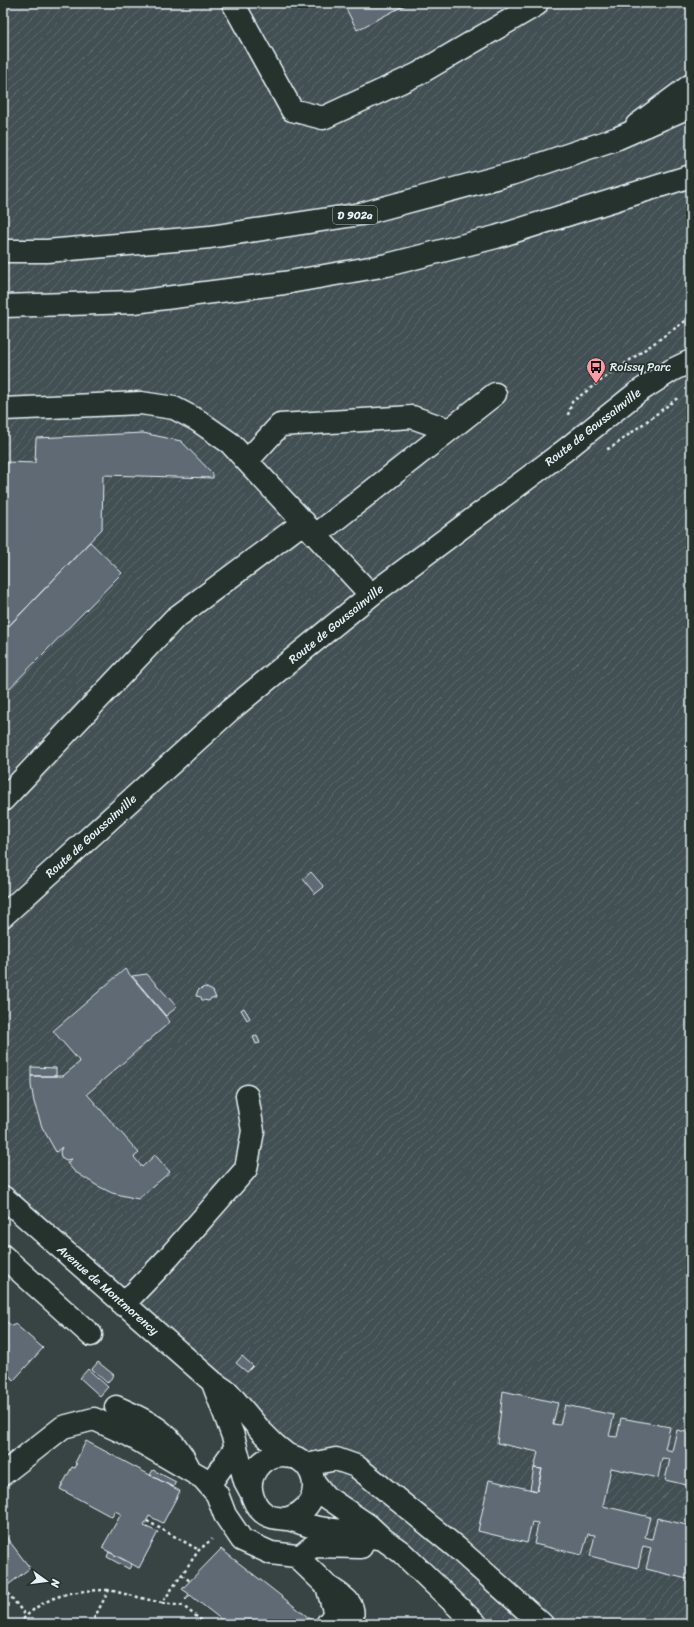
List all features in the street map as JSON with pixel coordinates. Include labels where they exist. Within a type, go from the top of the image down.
[{"type":"street","points":[[233,3],[292,110],[323,118],[418,74],[536,5]]},
{"type":"street","points":[[618,138],[691,85]]},
{"type":"street","name":"D 902a","points":[[3,251],[46,251],[210,237],[361,214],[514,173],[618,138],[691,106]]},
{"type":"street","points":[[3,306],[134,302],[284,283],[387,265],[496,237],[691,176]]},
{"type":"street","name":"Route de Goussainville","points":[[3,916],[229,711],[371,595],[564,451],[638,392],[672,370],[691,361]]},
{"type":"street","points":[[3,800],[174,619],[310,528],[449,430],[495,394]]},
{"type":"street","points":[[3,409],[141,403],[174,408],[197,420],[230,443],[371,595]]},
{"type":"street","points":[[247,461],[280,425],[412,417],[449,430]]},
{"type":"street","points":[[123,1305],[168,1258],[246,1169],[253,1131],[247,1096]]},
{"type":"street","name":"Avenue de Montmorency","points":[[3,1198],[123,1305],[213,1382],[229,1393],[261,1431],[275,1445],[303,1468],[325,1496],[368,1525],[383,1539],[401,1552],[476,1624]]},
{"type":"street","points":[[3,1256],[91,1335]]},
{"type":"street","name":"Avenue de Montmorency","points":[[213,1382],[236,1447],[245,1481],[252,1494]]},
{"type":"street","points":[[116,1407],[143,1418],[164,1432],[181,1452],[190,1471]]},
{"type":"street","points":[[3,1474],[63,1427],[94,1419],[129,1435],[203,1478],[217,1494],[225,1515],[242,1540],[271,1553],[296,1556],[327,1586],[348,1600],[352,1608],[352,1618],[350,1624]]},
{"type":"street","points":[[209,1485],[236,1447]]},
{"type":"street","points":[[286,1455],[303,1468],[314,1492],[312,1501],[305,1509],[297,1516],[286,1519],[266,1515],[258,1508],[250,1488],[252,1477],[257,1468],[265,1460],[275,1456],[286,1455]]},
{"type":"street","points":[[303,1468],[336,1460],[356,1466],[457,1548],[542,1624]]},
{"type":"street","name":"Avenue de Montmorency","points":[[286,1519],[315,1528],[383,1539]]},
{"type":"street","points":[[298,1558],[313,1546],[361,1547]]},
{"type":"street","points":[[327,1586],[335,1614],[327,1624]]},
{"type":"path","points":[[147,1521],[199,1550]]},
{"type":"path","points":[[162,1603],[199,1550],[214,1537]]},
{"type":"path","points":[[182,1576],[190,1580]]},
{"type":"path","points":[[4,1588],[26,1616]]},
{"type":"path","points":[[19,1624],[26,1616],[53,1597],[86,1590],[109,1590],[162,1603],[183,1606],[206,1624]]},
{"type":"path","points":[[91,1624],[109,1590]]},
{"type":"shaded area","points":[[3,3],[691,3],[691,1624],[476,1624],[3,1179]]},
{"type":"building","points":[[343,3],[409,3],[357,30]]},
{"type":"building","points":[[143,433],[181,441],[213,474],[213,478],[103,475],[102,529],[3,632],[3,466],[7,462],[35,463],[36,438]]},
{"type":"building","points":[[90,542],[122,573],[3,695],[3,632]]},
{"type":"building","points":[[311,872],[324,887],[315,894],[303,879]]},
{"type":"building","points":[[125,969],[170,1022],[87,1094],[139,1153],[134,1157],[142,1167],[155,1155],[170,1172],[138,1199],[112,1193],[96,1185],[74,1171],[67,1163],[72,1159],[66,1160],[61,1157],[60,1152],[62,1147],[56,1152],[42,1127],[34,1102],[31,1085],[31,1076],[63,1076],[80,1062],[53,1031]]},
{"type":"building","points":[[147,974],[177,1007],[166,1016],[132,976]]},
{"type":"building","points":[[205,987],[213,991],[216,998],[211,998],[209,1001],[202,1000],[201,997],[196,996],[198,990]]},
{"type":"building","points":[[244,1008],[250,1018],[247,1020],[241,1010]]},
{"type":"building","points":[[257,1036],[260,1043],[256,1044],[253,1037]]},
{"type":"building","points":[[31,1067],[56,1068],[56,1076],[31,1076]]},
{"type":"building","points":[[3,1319],[12,1326],[15,1324],[43,1348],[14,1380],[3,1370]]},
{"type":"building","points":[[242,1356],[253,1366],[247,1372],[236,1363]]},
{"type":"building","points":[[98,1362],[114,1375],[107,1383],[92,1369]]},
{"type":"building","points":[[88,1369],[108,1387],[100,1396],[80,1378]]},
{"type":"building","points":[[503,1391],[558,1403],[553,1424],[560,1425],[565,1405],[614,1415],[609,1436],[617,1437],[621,1418],[670,1427],[665,1449],[672,1451],[677,1430],[691,1433],[691,1486],[665,1480],[670,1459],[662,1458],[658,1478],[611,1468],[603,1506],[650,1517],[645,1537],[652,1539],[657,1518],[691,1526],[691,1580],[646,1569],[651,1548],[643,1546],[638,1568],[590,1556],[595,1535],[588,1534],[582,1555],[534,1544],[538,1523],[532,1522],[527,1543],[478,1531],[489,1480],[537,1491],[542,1469],[534,1468],[538,1452],[497,1443]]},
{"type":"building","points":[[86,1441],[180,1491],[163,1523],[149,1516],[144,1526],[158,1532],[139,1568],[102,1548],[121,1514],[115,1511],[112,1517],[60,1489],[72,1467],[75,1468],[77,1464],[75,1463]]},
{"type":"building","points":[[534,1468],[542,1469],[537,1491],[530,1489]]},
{"type":"building","points":[[153,1470],[176,1482],[173,1487],[150,1475]]},
{"type":"building","points":[[3,1533],[30,1568],[3,1589]]},
{"type":"building","points":[[221,1549],[313,1621],[311,1624],[227,1624],[190,1595],[186,1600],[185,1599],[189,1594],[182,1589]]},
{"type":"building","points":[[109,1552],[132,1564],[129,1569],[107,1557]]},
{"type":"place","name":"Roissy Parc","points":[[596,384]]}]
